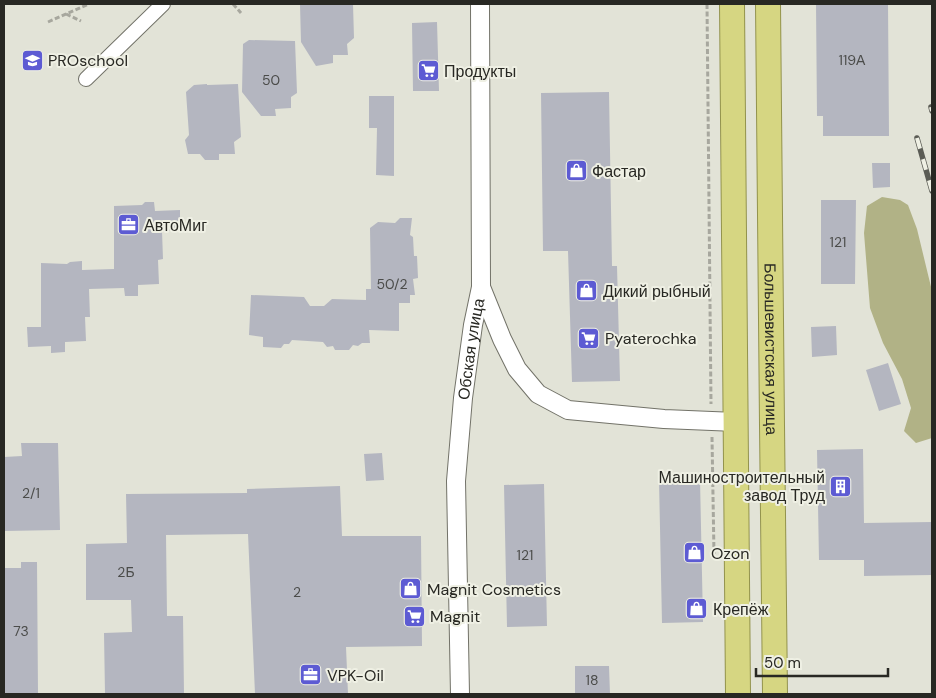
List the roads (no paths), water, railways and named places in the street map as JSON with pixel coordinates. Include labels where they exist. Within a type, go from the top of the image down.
[{"type":"highway","points":[[732,4],[738,694]]},
{"type":"highway","name":"Большевистская улица","points":[[768,4],[775,694]]},
{"type":"street","points":[[86,79],[163,4]]},
{"type":"street","name":"Обская улица","points":[[460,694],[456,482],[463,398],[473,324],[481,287],[480,4]]},
{"type":"street","points":[[481,287],[517,369],[538,394],[568,410],[664,419],[736,422]]},
{"type":"railway","points":[[931,107],[932,111]]},
{"type":"railway","points":[[917,138],[932,191]]},
{"type":"place","name":"PROschool","points":[[32,60]]},
{"type":"place","name":"Продукты","points":[[428,71]]},
{"type":"place","name":"Фастар","points":[[576,171]]},
{"type":"place","name":"АвтоМиг","points":[[128,225]]},
{"type":"place","name":"Дикий рыбный","points":[[587,291]]},
{"type":"place","name":"Pyaterochka","points":[[589,338]]},
{"type":"place","name":"Машиностроительный завод Труд","points":[[841,486]]},
{"type":"place","name":"Ozon","points":[[695,553]]},
{"type":"place","name":"Magnit Cosmetics","points":[[411,589]]},
{"type":"place","name":"Крепёж","points":[[697,609]]},
{"type":"place","name":"Magnit","points":[[414,616]]},
{"type":"place","name":"VPK-Oil","points":[[311,675]]}]
